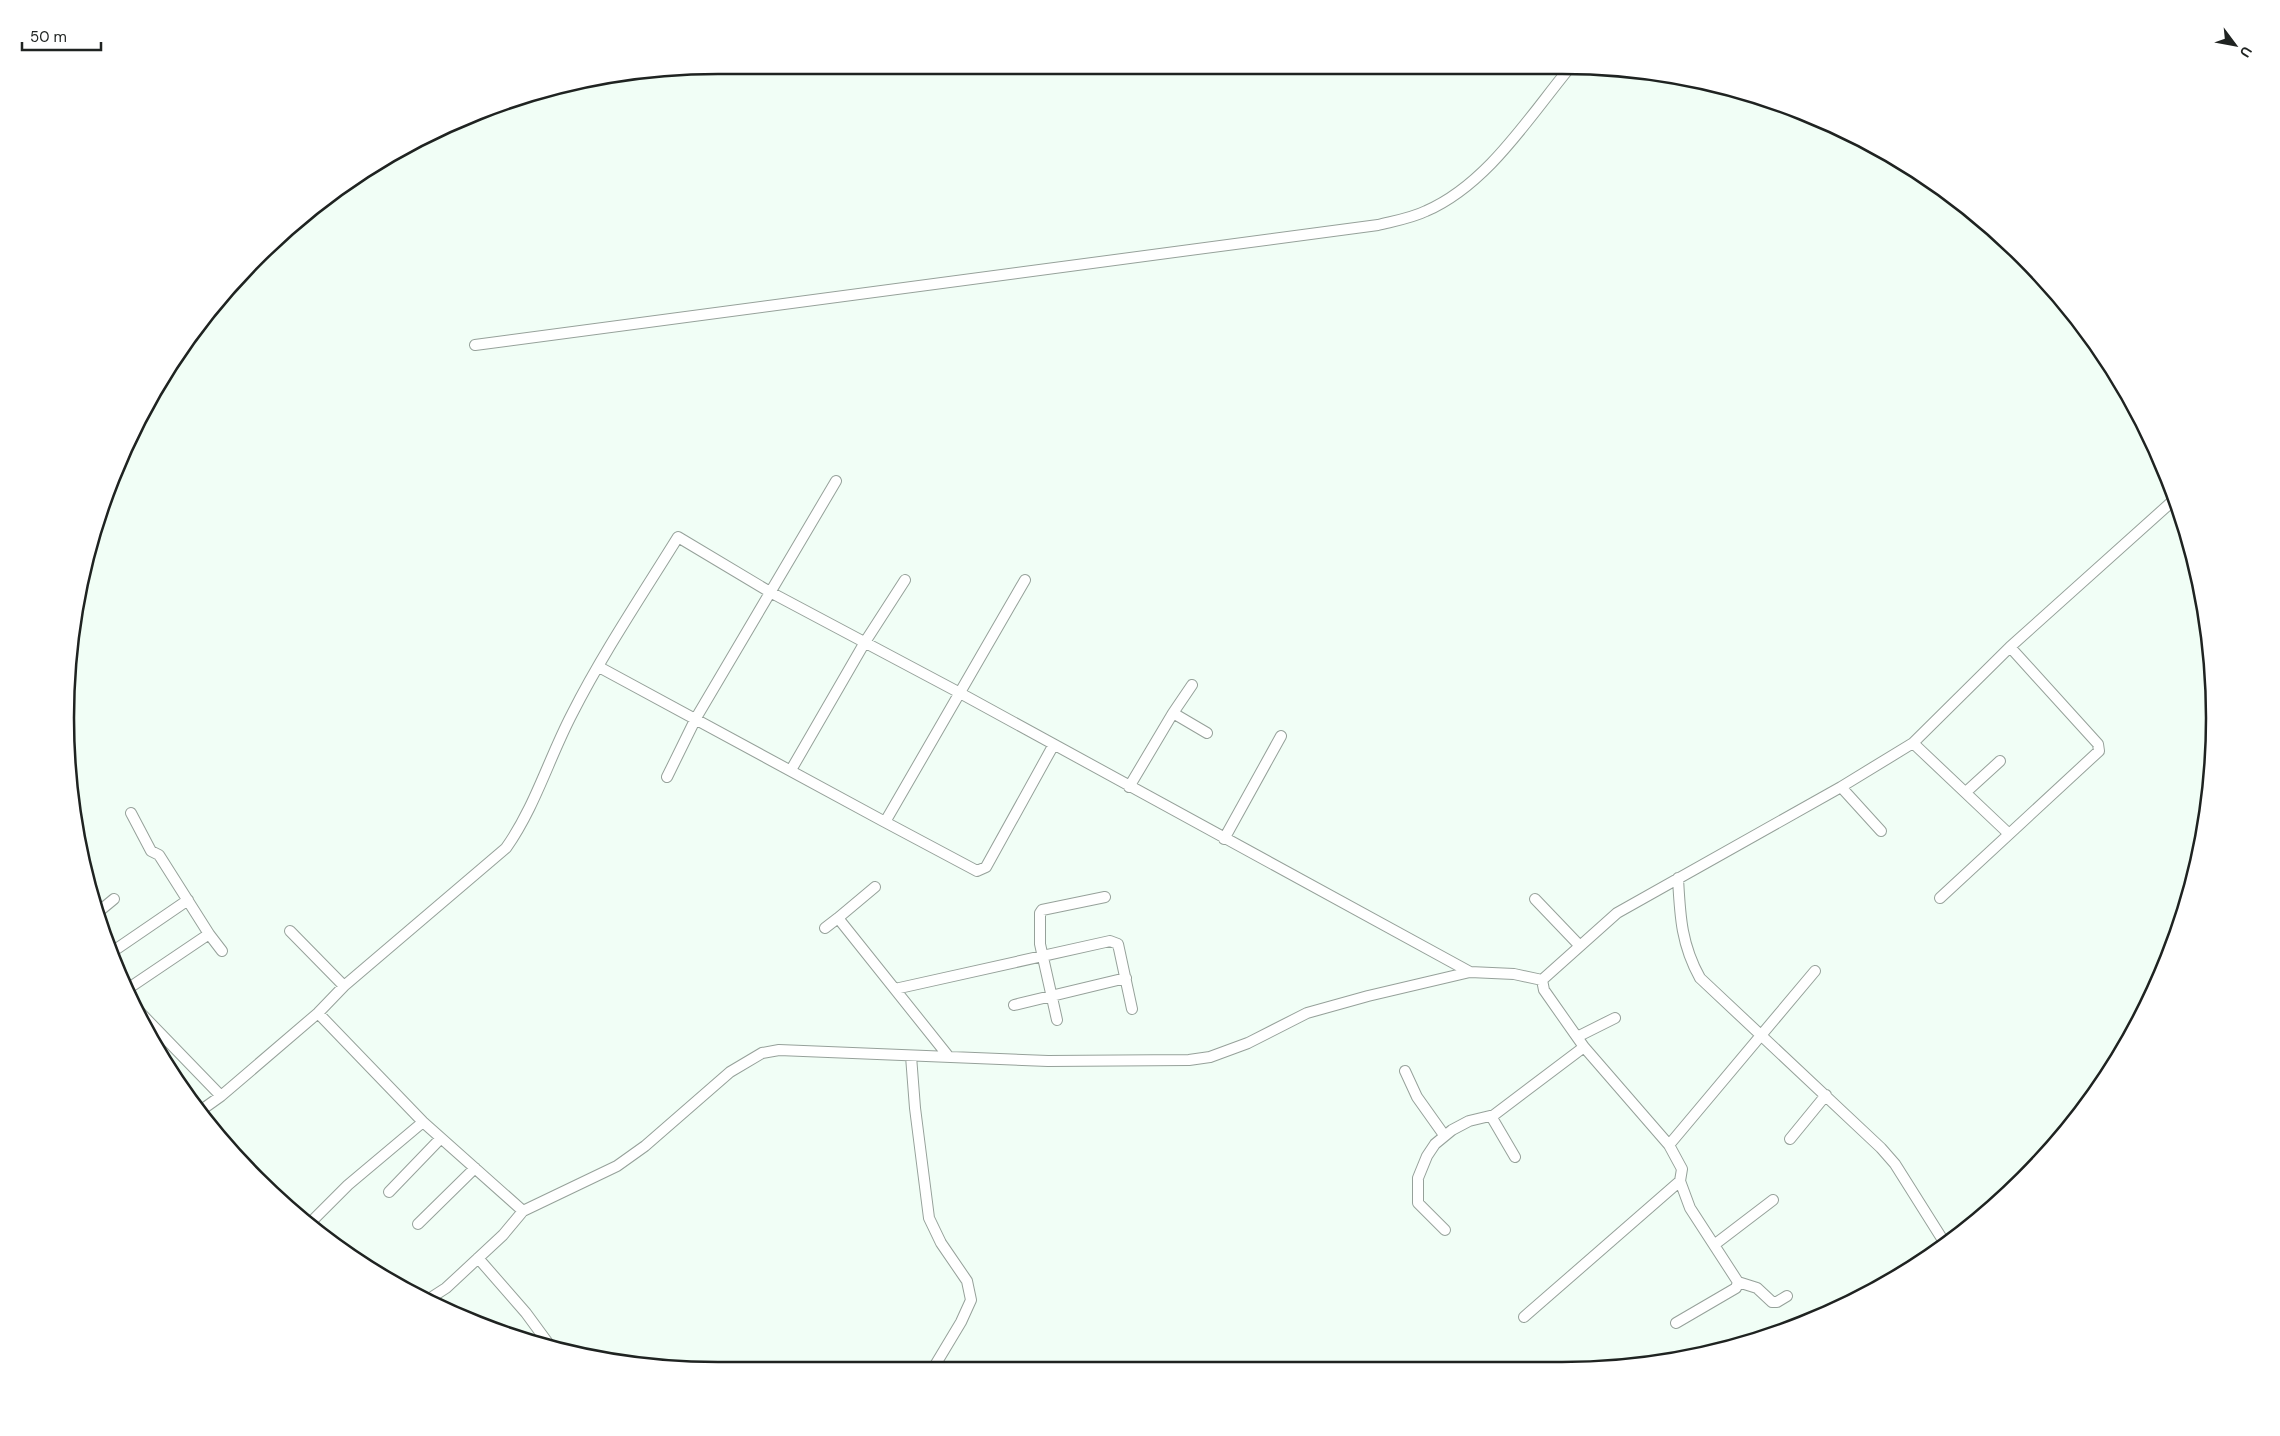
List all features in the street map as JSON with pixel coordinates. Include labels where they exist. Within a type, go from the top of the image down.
[{"type":"street","points":[[475,344],[1378,225],[1426,211],[1471,183],[1499,155],[1564,74]]},
{"type":"street","points":[[667,777],[696,718],[836,481]]},
{"type":"street","points":[[1542,980],[1617,913],[1841,787],[1913,743],[2010,647],[2169,504]]},
{"type":"street","points":[[205,1107],[222,1096],[318,1013],[344,986],[506,848],[519,828],[539,788],[572,713],[678,537],[770,592],[960,693],[1053,746],[1470,972]]},
{"type":"street","points":[[791,770],[865,642],[905,580]]},
{"type":"street","points":[[885,822],[1025,580]]},
{"type":"street","points":[[1940,898],[2008,833],[2097,754],[2099,747],[2010,647]]},
{"type":"street","points":[[599,667],[977,872],[982,871],[986,867],[1053,746]]},
{"type":"street","points":[[1130,787],[1192,685]]},
{"type":"street","points":[[1174,713],[1207,733]]},
{"type":"street","points":[[1224,839],[1281,736]]},
{"type":"street","points":[[1913,743],[2008,833]]},
{"type":"street","points":[[1966,792],[2000,761]]},
{"type":"street","points":[[1841,787],[1881,831]]},
{"type":"street","points":[[131,813],[151,851],[159,855],[222,952]]},
{"type":"street","points":[[1678,878],[1680,924],[1693,966],[1705,984],[1826,1096],[1895,1164],[1942,1238]]},
{"type":"street","points":[[824,928],[875,887]]},
{"type":"street","points":[[1057,1020],[1042,956],[1039,928],[1040,912],[1042,910],[1104,898]]},
{"type":"street","points":[[1535,899],[1579,945]]},
{"type":"street","points":[[103,908],[114,900]]},
{"type":"street","points":[[117,949],[188,900]]},
{"type":"street","points":[[838,918],[949,1057]]},
{"type":"street","points":[[290,931],[344,986]]},
{"type":"street","points":[[132,986],[209,934]]},
{"type":"street","points":[[895,989],[1110,941],[1118,944],[1132,1009]]},
{"type":"street","points":[[1669,1145],[1815,970]]},
{"type":"street","points":[[433,1296],[446,1288],[503,1235],[523,1211],[618,1166],[645,1146],[730,1072],[762,1053],[779,1050],[1106,1062],[1189,1060],[1210,1057],[1248,1043],[1307,1014],[1368,996],[1470,972],[1514,974],[1542,980]]},
{"type":"street","points":[[1014,1005],[1126,978]]},
{"type":"street","points":[[1542,980],[1544,990],[1584,1047],[1669,1145],[1682,1169],[1680,1181],[1690,1208],[1738,1282],[1757,1288],[1772,1302],[1777,1302],[1787,1296]]},
{"type":"street","points":[[318,1013],[423,1122],[523,1211]]},
{"type":"street","points":[[1577,1037],[1615,1018]]},
{"type":"street","points":[[151,1024],[222,1096]]},
{"type":"street","points":[[1445,1230],[1420,1207],[1418,1200],[1418,1178],[1427,1156],[1444,1135],[1469,1120],[1491,1116],[1584,1047]]},
{"type":"street","points":[[911,1056],[914,1108],[929,1218],[941,1243],[967,1280],[971,1300],[961,1322],[937,1362]]},
{"type":"street","points":[[1405,1071],[1416,1097],[1444,1135]]},
{"type":"street","points":[[1790,1139],[1826,1096]]},
{"type":"street","points":[[1491,1116],[1515,1157]]},
{"type":"street","points":[[314,1219],[348,1185],[423,1122]]},
{"type":"street","points":[[389,1192],[441,1138]]},
{"type":"street","points":[[418,1224],[475,1168]]},
{"type":"street","points":[[1524,1317],[1680,1181]]},
{"type":"street","points":[[1714,1245],[1772,1200]]},
{"type":"street","points":[[478,1258],[526,1313],[545,1338]]},
{"type":"street","points":[[1676,1323],[1736,1288],[1738,1282]]}]
